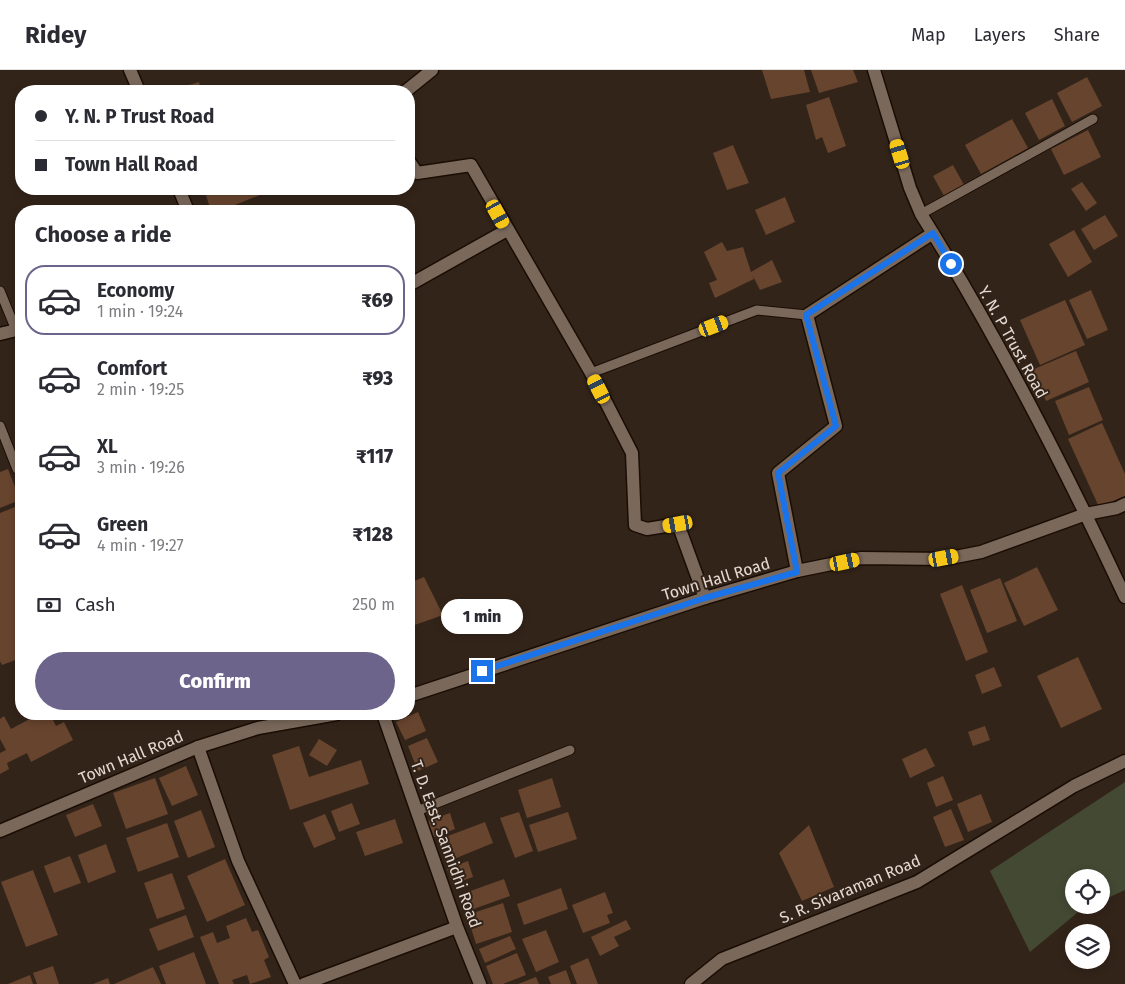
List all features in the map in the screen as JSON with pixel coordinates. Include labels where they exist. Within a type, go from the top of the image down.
[{"type":"street","points":[[130,70],[136,85]]},
{"type":"street","points":[[413,85],[432,70]]},
{"type":"street","name":"Y. N. P Trust Road","points":[[874,70],[910,188],[921,214],[1006,359],[1086,514],[1125,597]]},
{"type":"street","points":[[415,171],[417,174],[471,165],[591,373],[632,452],[635,526],[647,529],[678,524],[705,598]]},
{"type":"street","points":[[415,283],[508,230]]},
{"type":"street","points":[[797,572],[778,473],[836,426],[806,315],[933,233]]},
{"type":"street","points":[[0,334],[15,331]]},
{"type":"street","name":"Town Hall Road","points":[[415,694],[705,598],[797,572],[861,558],[944,558],[981,552],[1086,514],[1117,508],[1125,504]]},
{"type":"street","name":"Town Hall Road","points":[[0,831],[198,747],[258,728],[303,720]]},
{"type":"street","name":"T. D. East. Sannidhi Road","points":[[385,720],[457,927],[480,984]]},
{"type":"street","points":[[198,747],[238,861],[295,984]]},
{"type":"street","name":"S. R. Sivaraman Road","points":[[691,984],[722,959],[917,882],[1074,786],[1125,761]]},
{"type":"street","points":[[304,984],[457,927]]},
{"type":"lane","points":[[921,214],[1093,119]]},
{"type":"lane","points":[[0,291],[15,322]]},
{"type":"lane","points":[[591,373],[756,310],[806,315]]},
{"type":"lane","points":[[0,426],[15,464]]},
{"type":"lane","points":[[417,811],[570,750]]},
{"type":"green space","points":[[1125,782],[1125,890],[1110,897],[1110,869],[1065,869],[1065,914],[1076,914],[1030,952],[990,871]]},
{"type":"building","points":[[762,70],[804,70],[810,92],[771,99]]},
{"type":"building","points":[[811,70],[853,70],[858,82],[819,93]]},
{"type":"building","points":[[1087,77],[1102,106],[1072,122],[1057,93]]},
{"type":"building","points":[[199,82],[200,85],[189,85]]},
{"type":"building","points":[[829,97],[846,146],[828,153],[822,137],[816,140],[806,105]]},
{"type":"building","points":[[1052,99],[1065,126],[1039,140],[1025,113]]},
{"type":"building","points":[[1012,119],[1028,148],[981,174],[965,145]]},
{"type":"building","points":[[1088,130],[1101,157],[1064,175],[1051,149]]},
{"type":"building","points":[[733,145],[749,183],[727,190],[713,153]]},
{"type":"building","points":[[953,165],[964,185],[944,196],[933,176]]},
{"type":"building","points":[[1082,182],[1097,203],[1086,211],[1071,189]]},
{"type":"building","points":[[206,195],[260,195],[235,205],[209,205]]},
{"type":"building","points":[[785,197],[795,222],[766,235],[755,210]]},
{"type":"building","points":[[1105,215],[1118,236],[1094,250],[1081,229]]},
{"type":"building","points":[[1074,230],[1092,262],[1068,277],[1049,244]]},
{"type":"building","points":[[722,242],[727,251],[743,247],[751,272],[772,260],[782,282],[760,290],[752,274],[754,279],[715,298],[709,283],[717,280],[704,252]]},
{"type":"building","points":[[1091,290],[1108,330],[1087,339],[1069,300]]},
{"type":"building","points":[[1065,300],[1085,345],[1040,365],[1020,320]]},
{"type":"building","points":[[1076,351],[1089,382],[1046,401],[1032,370]]},
{"type":"building","points":[[1089,387],[1103,420],[1069,435],[1055,401]]},
{"type":"building","points":[[1102,423],[1125,474],[1125,496],[1099,507],[1068,439]]},
{"type":"building","points":[[8,469],[15,487],[15,502],[0,508],[0,472]]},
{"type":"building","points":[[15,507],[15,660],[2,665],[0,661],[0,513]]},
{"type":"building","points":[[1037,567],[1058,610],[1024,626],[1004,583]]},
{"type":"building","points":[[424,577],[443,615],[415,625],[415,581]]},
{"type":"building","points":[[1000,578],[1017,621],[987,633],[970,590]]},
{"type":"building","points":[[962,585],[988,652],[966,661],[940,594]]},
{"type":"building","points":[[1078,657],[1102,709],[1061,728],[1037,676]]},
{"type":"building","points":[[994,667],[1002,686],[982,694],[975,675]]},
{"type":"building","points":[[418,712],[426,731],[405,740],[396,722],[400,720],[415,720],[415,713]]},
{"type":"building","points":[[4,716],[11,729],[28,720],[53,720],[56,726],[64,722],[73,740],[31,762],[27,753],[7,763],[9,769],[0,774],[0,753],[6,750],[0,739],[0,719]]},
{"type":"building","points":[[985,726],[990,740],[973,746],[968,732]]},
{"type":"building","points":[[427,738],[438,762],[418,771],[408,746]]},
{"type":"building","points":[[319,739],[337,750],[327,766],[309,755]]},
{"type":"building","points":[[299,746],[309,777],[361,760],[369,784],[290,810],[272,755]]},
{"type":"building","points":[[926,748],[935,766],[910,778],[902,759]]},
{"type":"building","points":[[186,766],[198,795],[172,806],[159,778]]},
{"type":"building","points":[[943,776],[953,800],[936,807],[927,783]]},
{"type":"building","points":[[155,778],[168,814],[126,829],[113,793]]},
{"type":"building","points":[[552,778],[561,807],[527,818],[518,790]]},
{"type":"building","points":[[981,794],[992,822],[968,832],[957,804]]},
{"type":"building","points":[[352,803],[360,824],[339,832],[331,811]]},
{"type":"building","points":[[93,804],[102,826],[75,837],[66,815]]},
{"type":"building","points":[[951,809],[964,840],[945,847],[933,817]]},
{"type":"building","points":[[201,810],[215,847],[188,858],[174,821]]},
{"type":"building","points":[[519,812],[533,851],[515,858],[500,818]]},
{"type":"building","points":[[568,812],[577,839],[538,852],[529,825]]},
{"type":"building","points":[[450,813],[455,829],[434,837],[428,821]]},
{"type":"building","points":[[325,814],[336,839],[314,848],[303,823]]},
{"type":"building","points":[[395,819],[403,843],[365,856],[356,832]]},
{"type":"building","points":[[485,822],[493,843],[449,861],[440,839]]},
{"type":"building","points":[[167,823],[179,857],[138,872],[126,838]]},
{"type":"building","points":[[809,825],[834,887],[802,901],[779,853]]},
{"type":"building","points":[[106,844],[116,872],[88,883],[78,855]]},
{"type":"building","points":[[70,856],[81,883],[54,893],[44,866]]},
{"type":"building","points":[[225,859],[245,905],[207,922],[187,876]]},
{"type":"building","points":[[468,861],[473,877],[453,884],[447,869]]},
{"type":"building","points":[[33,870],[58,935],[26,947],[1,882]]},
{"type":"building","points":[[172,873],[185,909],[157,919],[144,883]]},
{"type":"building","points":[[504,879],[510,896],[468,911],[462,894]]},
{"type":"building","points":[[561,888],[568,909],[524,925],[517,904]]},
{"type":"building","points":[[605,892],[613,913],[607,915],[610,923],[583,933],[572,905]]},
{"type":"building","points":[[503,903],[512,932],[476,944],[467,915]]},
{"type":"building","points":[[186,915],[194,937],[158,951],[149,929]]},
{"type":"building","points":[[246,918],[252,932],[258,930],[269,957],[264,960],[271,977],[250,984],[247,975],[232,980],[234,984],[219,984],[200,937],[213,932],[217,943],[230,938],[226,926]]},
{"type":"building","points":[[626,920],[631,929],[614,937],[619,946],[600,956],[591,937]]},
{"type":"building","points":[[546,930],[559,962],[536,972],[522,939]]},
{"type":"building","points":[[510,936],[516,949],[485,963],[479,949]]},
{"type":"building","points":[[194,952],[206,984],[166,984],[159,966]]},
{"type":"building","points":[[517,953],[526,975],[503,984],[493,984],[486,966]]},
{"type":"building","points":[[588,958],[598,984],[577,984],[570,966]]},
{"type":"building","points":[[53,966],[59,984],[37,984],[33,973]]},
{"type":"building","points":[[153,967],[161,984],[114,984]]},
{"type":"building","points":[[566,970],[571,984],[551,984],[548,977]]},
{"type":"building","points":[[30,975],[33,984],[8,984]]},
{"type":"building","points":[[536,977],[539,984],[518,984]]},
{"type":"building","points":[[108,978],[110,984],[93,984]]},
{"type":"route","points":[[482,671],[705,598],[797,572],[778,473],[836,426],[806,315],[933,233],[951,264]]}]
